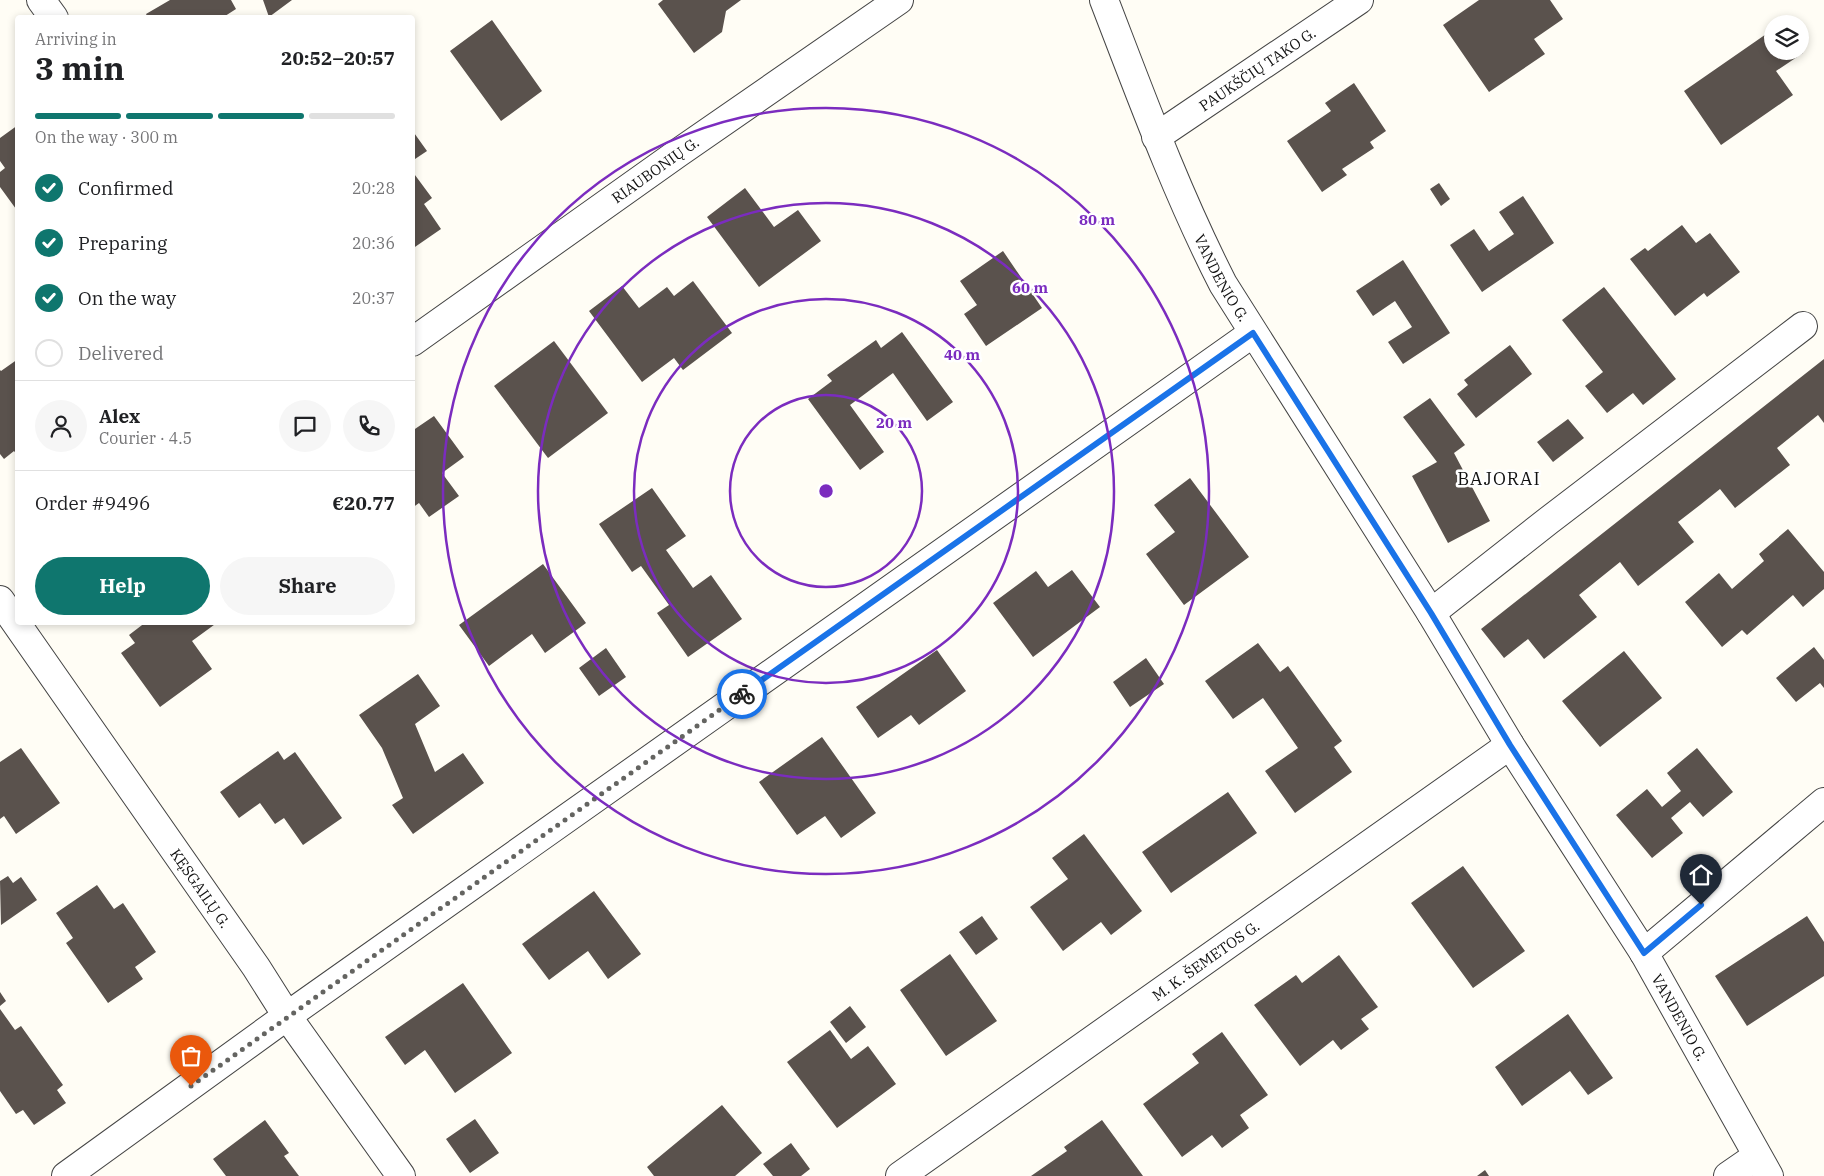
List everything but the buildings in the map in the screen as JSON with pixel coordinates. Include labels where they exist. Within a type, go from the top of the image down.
[{"type":"street","points":[[42,0],[52,15]]},
{"type":"street","name":"RIAUBONIŲ G.","points":[[415,340],[678,153],[899,0]]},
{"type":"street","name":"VANDENIO G.","points":[[1104,0],[1156,137],[1197,234],[1223,284],[1431,613],[1510,745],[1644,953],[1763,1166]]},
{"type":"street","name":"PAUKŠČIŲ TAKO G.","points":[[1156,137],[1359,0]]},
{"type":"street","points":[[1431,613],[1803,326]]},
{"type":"street","points":[[66,1176],[287,1016],[1253,333]]},
{"type":"street","name":"KĘSGAILŲ G.","points":[[0,600],[13,629],[256,967],[287,1016],[400,1176]]},
{"type":"street","name":"M. K. ŠEMETOS G.","points":[[900,1176],[1510,745]]},
{"type":"street","points":[[1644,953],[1824,802]]},
{"type":"street","points":[[1728,1176],[1763,1166]]},
{"type":"way so far","points":[[191,1086],[742,694]]},
{"type":"district","name":"BAJORAI","points":[[1499,478]]},
{"type":"route","points":[[742,694],[1253,333],[1431,613],[1510,745],[1644,953],[1701,905]]}]
